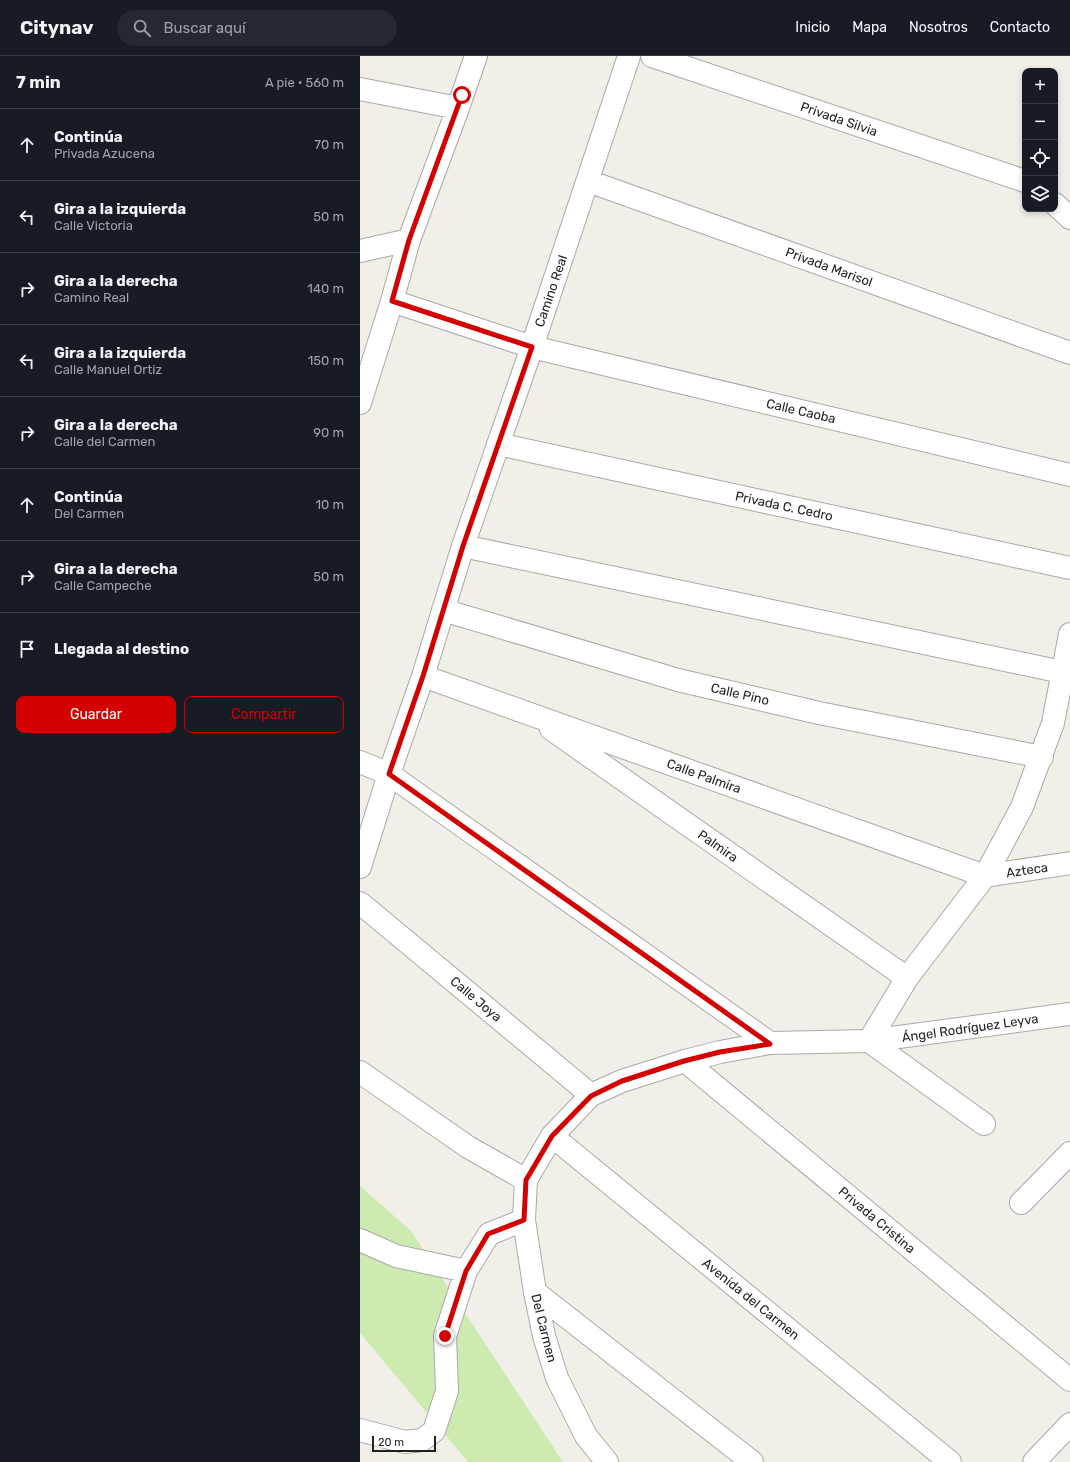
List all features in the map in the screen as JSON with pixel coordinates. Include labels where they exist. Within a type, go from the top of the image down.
[{"type":"street","points":[[360,403],[392,301],[409,240],[476,56]]},
{"type":"street","name":"Camino Real","points":[[360,867],[389,774],[423,676],[463,546],[630,56]]},
{"type":"street","name":"Privada Silvia","points":[[652,56],[1022,180]]},
{"type":"street","points":[[360,89],[458,108]]},
{"type":"street","name":"Privada Marisol","points":[[588,181],[1070,353]]},
{"type":"street","points":[[1058,207],[1070,218]]},
{"type":"street","points":[[360,250],[409,240]]},
{"type":"street","name":"Calle Caoba","points":[[392,301],[532,347],[1070,475]]},
{"type":"street","name":"Privada C. Cedro","points":[[498,444],[1070,568]]},
{"type":"street","points":[[463,546],[1062,672]]},
{"type":"street","name":"Calle Pino","points":[[443,610],[678,680],[819,713],[1042,757]]},
{"type":"street","points":[[984,1124],[869,1042],[907,978],[985,876],[1022,807],[1042,757],[1062,722],[1062,672],[1070,634]]},
{"type":"street","name":"Calle Palmira","points":[[423,676],[985,876]]},
{"type":"street","name":"Palmira","points":[[528,713],[907,978]]},
{"type":"street","points":[[360,762],[389,774],[770,1044]]},
{"type":"street","name":"Azteca","points":[[985,876],[1070,863]]},
{"type":"street","name":"Calle Joya","points":[[360,903],[591,1096]]},
{"type":"street","name":"Ángel Rodríguez Leyva","points":[[526,1180],[552,1136],[591,1096],[622,1081],[684,1061],[720,1052],[770,1044],[869,1042],[1070,1014]]},
{"type":"street","name":"Privada Cristina","points":[[684,1061],[1070,1380]]},
{"type":"street","points":[[360,1072],[468,1147],[526,1180]]},
{"type":"street","name":"Avenida del Carmen","points":[[552,1136],[950,1462]]},
{"type":"street","points":[[1021,1203],[1070,1153]]},
{"type":"street","name":"Del Carmen","points":[[526,1180],[524,1220],[535,1292],[544,1336],[557,1378],[586,1436],[607,1462]]},
{"type":"street","points":[[360,1430],[404,1442],[422,1440],[434,1431],[447,1391],[445,1336],[466,1271],[488,1234],[524,1220]]},
{"type":"street","points":[[361,1243],[396,1256],[466,1271]]},
{"type":"street","points":[[535,1292],[752,1462]]},
{"type":"street","points":[[1034,1462],[1070,1424]]},
{"type":"green space","points":[[360,1186],[411,1231],[563,1462],[468,1462],[360,1333]]},
{"type":"route","points":[[445,1336],[466,1271],[488,1234],[524,1220],[526,1180],[552,1136],[591,1096],[622,1081],[684,1061],[720,1052],[770,1044],[389,774],[423,676],[463,546],[532,347],[392,301],[409,240],[462,95]]}]
